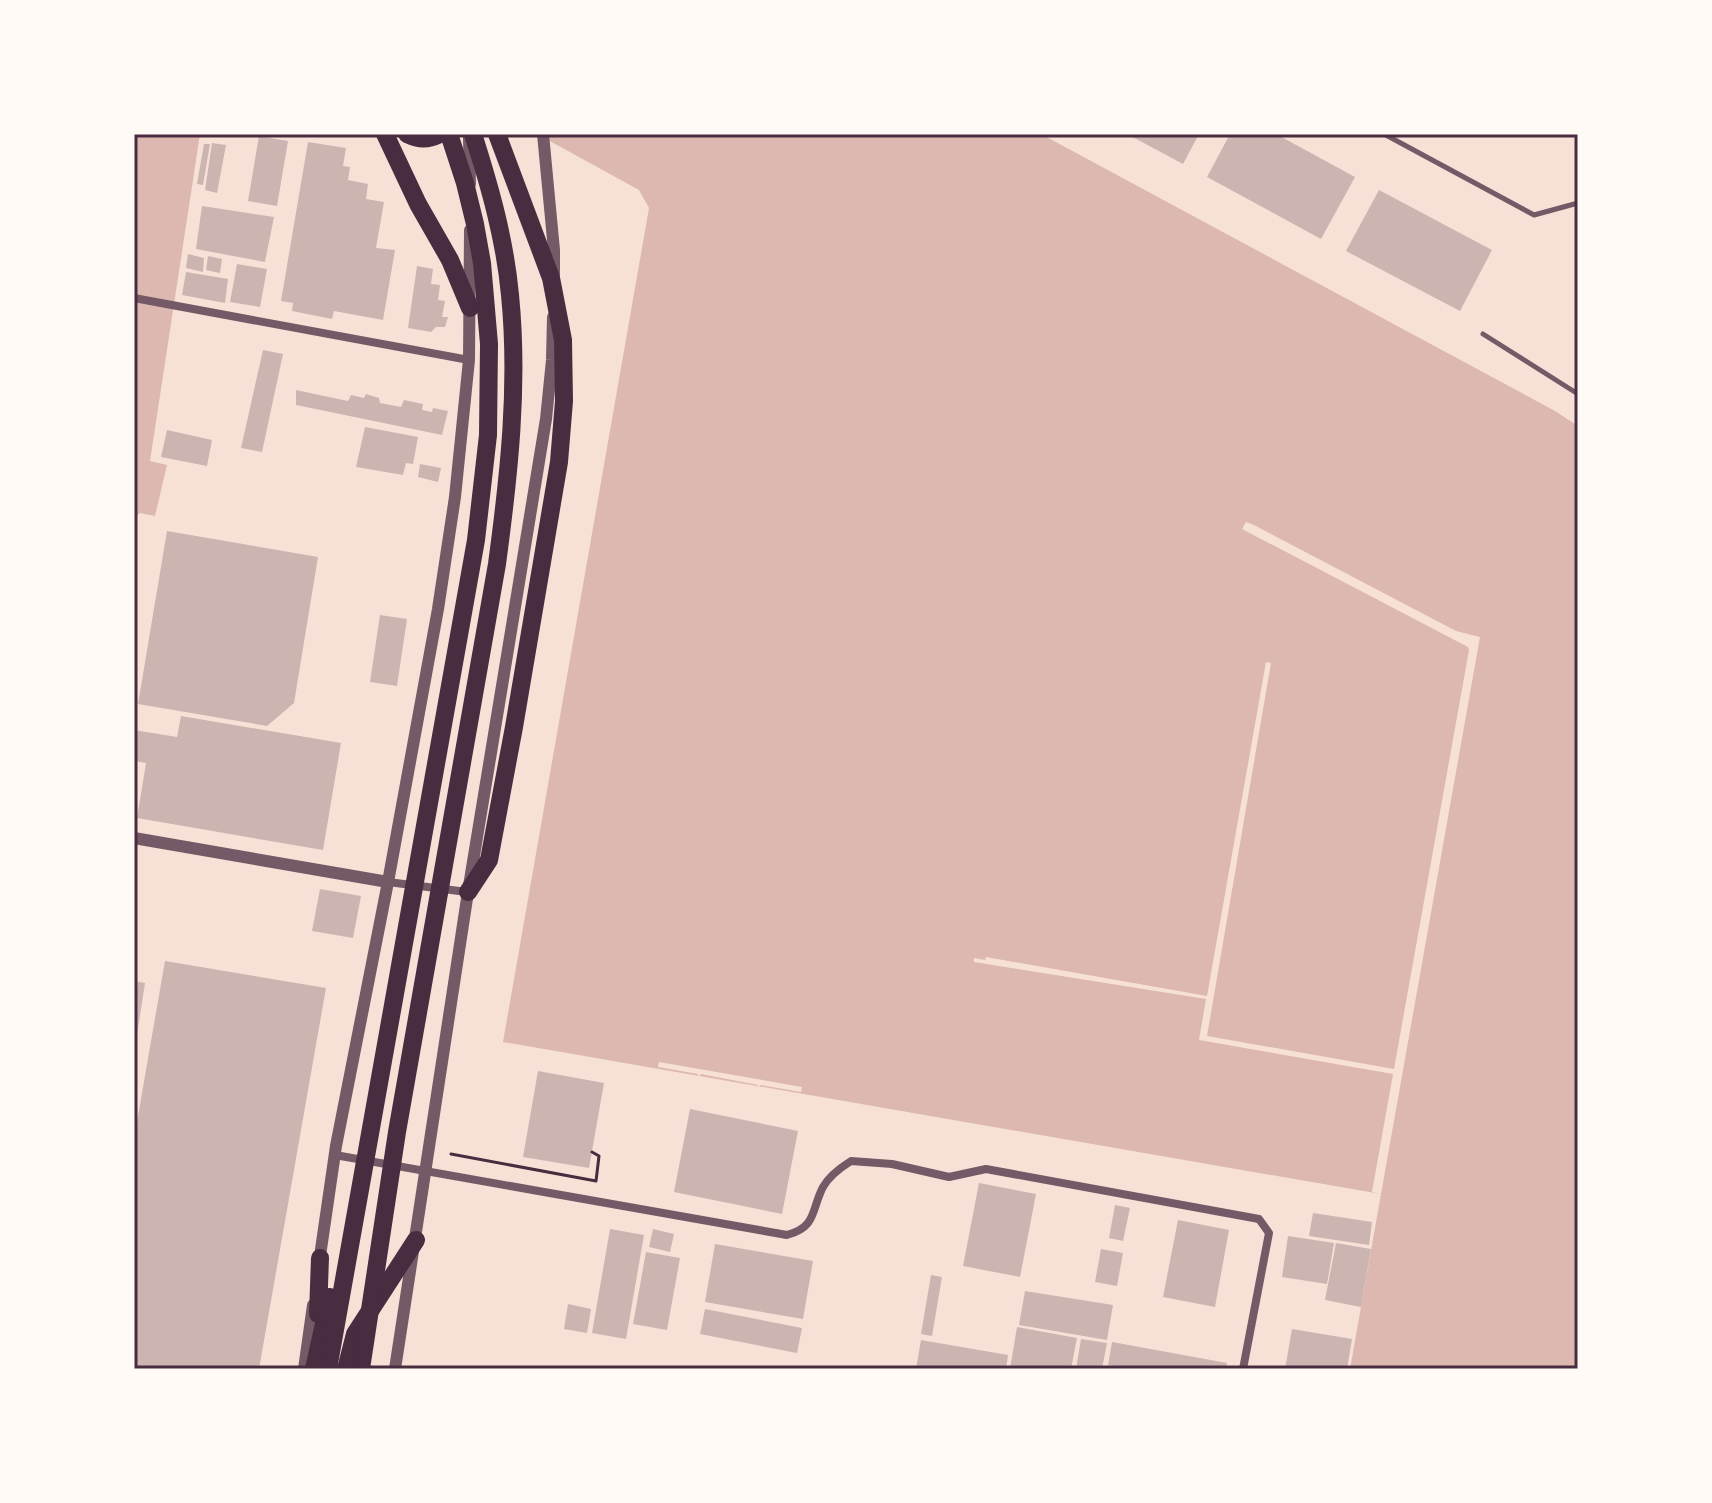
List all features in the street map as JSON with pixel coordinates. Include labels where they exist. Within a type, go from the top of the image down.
[{"type":"highway","points":[[385,134],[456,272],[470,308]]},
{"type":"highway","points":[[407,134],[417,139],[440,134]]},
{"type":"highway","points":[[328,1369],[476,540],[488,435],[489,344],[482,263],[465,183],[449,134]]},
{"type":"highway","points":[[361,1369],[397,1132],[497,564],[513,423],[514,354],[510,293],[493,196],[471,134]]},
{"type":"highway","points":[[468,892],[489,860],[559,462],[564,401],[563,340],[551,278],[497,134]]},
{"type":"highway","points":[[315,1369],[329,1301],[356,1218]]},
{"type":"highway","points":[[346,1369],[355,1334],[416,1240]]},
{"type":"highway","points":[[315,1369],[320,1258]]},
{"type":"street","points":[[304,1369],[335,1155],[388,882],[455,497],[469,360],[471,134]]},
{"type":"street","points":[[395,1369],[468,892],[546,419],[552,360],[554,250],[545,141]]},
{"type":"street","points":[[134,298],[469,360]]},
{"type":"street","points":[[134,838],[388,882],[468,892]]},
{"type":"street","points":[[335,1155],[787,1235],[801,1231],[813,1215],[829,1179],[851,1161],[892,1164],[949,1177],[986,1169],[1259,1219],[1269,1233],[1243,1369]]},
{"type":"lane","points":[[1384,134],[1534,215],[1578,203]]},
{"type":"lane","points":[[1483,334],[1578,394]]},
{"type":"path","points":[[451,1154],[596,1181],[599,1156],[592,1152]]},
{"type":"shaded area","points":[[136,134],[200,134],[150,461],[167,465],[155,516],[140,513],[134,518],[134,147]]},
{"type":"shaded area","points":[[537,134],[1041,134],[1578,426],[1578,1369],[1350,1369],[1381,1194],[503,1042],[649,208],[639,190]]},
{"type":"pier","points":[[1246,522],[1456,631],[1480,637],[1381,1194],[1372,1192],[1393,1074],[1199,1040],[1206,999],[974,962],[974,958],[985,960],[986,957],[1207,996],[1266,662],[1271,663],[1207,1036],[1394,1069],[1469,650],[1242,529]]},
{"type":"pier","points":[[659,1062],[802,1087],[801,1092],[758,1087],[701,1074],[699,1077],[698,1074],[658,1067]]},
{"type":"building","points":[[1127,134],[1199,134],[1183,164]]},
{"type":"building","points":[[1230,134],[1276,134],[1355,177],[1321,239],[1207,177]]},
{"type":"building","points":[[259,136],[288,141],[277,206],[248,201]]},
{"type":"building","points":[[308,142],[346,148],[343,166],[350,167],[348,180],[368,184],[366,199],[384,202],[376,248],[395,250],[383,320],[334,311],[332,319],[292,311],[293,303],[281,301]]},
{"type":"building","points":[[212,143],[226,145],[217,193],[205,190]]},
{"type":"building","points":[[204,144],[210,144],[203,185],[197,184]]},
{"type":"building","points":[[1379,190],[1492,250],[1460,311],[1346,251]]},
{"type":"building","points":[[202,206],[274,217],[265,262],[196,249]]},
{"type":"building","points":[[188,254],[204,258],[203,272],[186,268]]},
{"type":"building","points":[[208,256],[222,259],[220,273],[206,270]]},
{"type":"building","points":[[237,264],[267,269],[260,307],[230,302]]},
{"type":"building","points":[[417,266],[433,269],[431,284],[440,285],[438,300],[445,301],[442,317],[448,317],[445,327],[436,327],[431,332],[408,328]]},
{"type":"building","points":[[186,272],[228,279],[225,303],[182,295]]},
{"type":"building","points":[[263,350],[283,354],[262,452],[241,448]]},
{"type":"building","points":[[296,390],[348,401],[351,395],[364,398],[366,394],[379,398],[380,403],[401,407],[404,400],[423,404],[422,410],[432,412],[433,408],[448,411],[442,435],[296,405]]},
{"type":"building","points":[[365,427],[418,437],[413,464],[406,463],[403,475],[356,467]]},
{"type":"building","points":[[167,430],[212,440],[207,466],[161,457]]},
{"type":"building","points":[[420,464],[441,468],[438,482],[418,477]]},
{"type":"building","points":[[167,531],[318,557],[294,703],[267,726],[138,704]]},
{"type":"building","points":[[380,615],[407,619],[397,686],[370,682]]},
{"type":"building","points":[[181,716],[341,743],[323,850],[137,818],[146,763],[134,761],[134,730],[177,737]]},
{"type":"building","points":[[320,889],[361,896],[353,938],[312,931]]},
{"type":"building","points":[[165,961],[326,988],[259,1369],[134,1369],[134,1139]]},
{"type":"building","points":[[134,981],[145,983],[136,1041],[134,1041]]},
{"type":"building","points":[[538,1071],[604,1083],[589,1168],[523,1157]]},
{"type":"building","points":[[690,1109],[798,1131],[782,1214],[674,1192]]},
{"type":"building","points":[[979,1183],[1036,1194],[1020,1277],[963,1266]]},
{"type":"building","points":[[1115,1205],[1130,1208],[1123,1241],[1109,1238]]},
{"type":"building","points":[[1313,1213],[1372,1222],[1369,1245],[1309,1236]]},
{"type":"building","points":[[1178,1220],[1229,1230],[1215,1307],[1163,1297]]},
{"type":"building","points":[[610,1229],[644,1235],[626,1339],[592,1333]]},
{"type":"building","points":[[653,1229],[674,1234],[670,1252],[649,1247]]},
{"type":"building","points":[[1288,1236],[1334,1243],[1327,1284],[1282,1277]]},
{"type":"building","points":[[1336,1243],[1371,1249],[1361,1307],[1325,1300]]},
{"type":"building","points":[[715,1244],[813,1261],[803,1319],[705,1302]]},
{"type":"building","points":[[1101,1249],[1123,1253],[1117,1286],[1095,1282]]},
{"type":"building","points":[[646,1252],[680,1258],[667,1330],[633,1324]]},
{"type":"building","points":[[931,1275],[942,1277],[932,1336],[921,1334]]},
{"type":"building","points":[[1025,1291],[1113,1305],[1107,1340],[1019,1325]]},
{"type":"building","points":[[568,1304],[591,1309],[587,1333],[564,1329]]},
{"type":"building","points":[[705,1309],[802,1328],[797,1353],[700,1334]]},
{"type":"building","points":[[1017,1327],[1077,1338],[1071,1369],[1010,1369]]},
{"type":"building","points":[[1292,1329],[1352,1339],[1347,1369],[1285,1369]]},
{"type":"building","points":[[1081,1339],[1107,1343],[1102,1369],[1076,1369]]},
{"type":"building","points":[[921,1340],[1008,1355],[1006,1369],[916,1369]]},
{"type":"building","points":[[1112,1342],[1227,1363],[1226,1369],[1129,1369],[1108,1365]]}]
